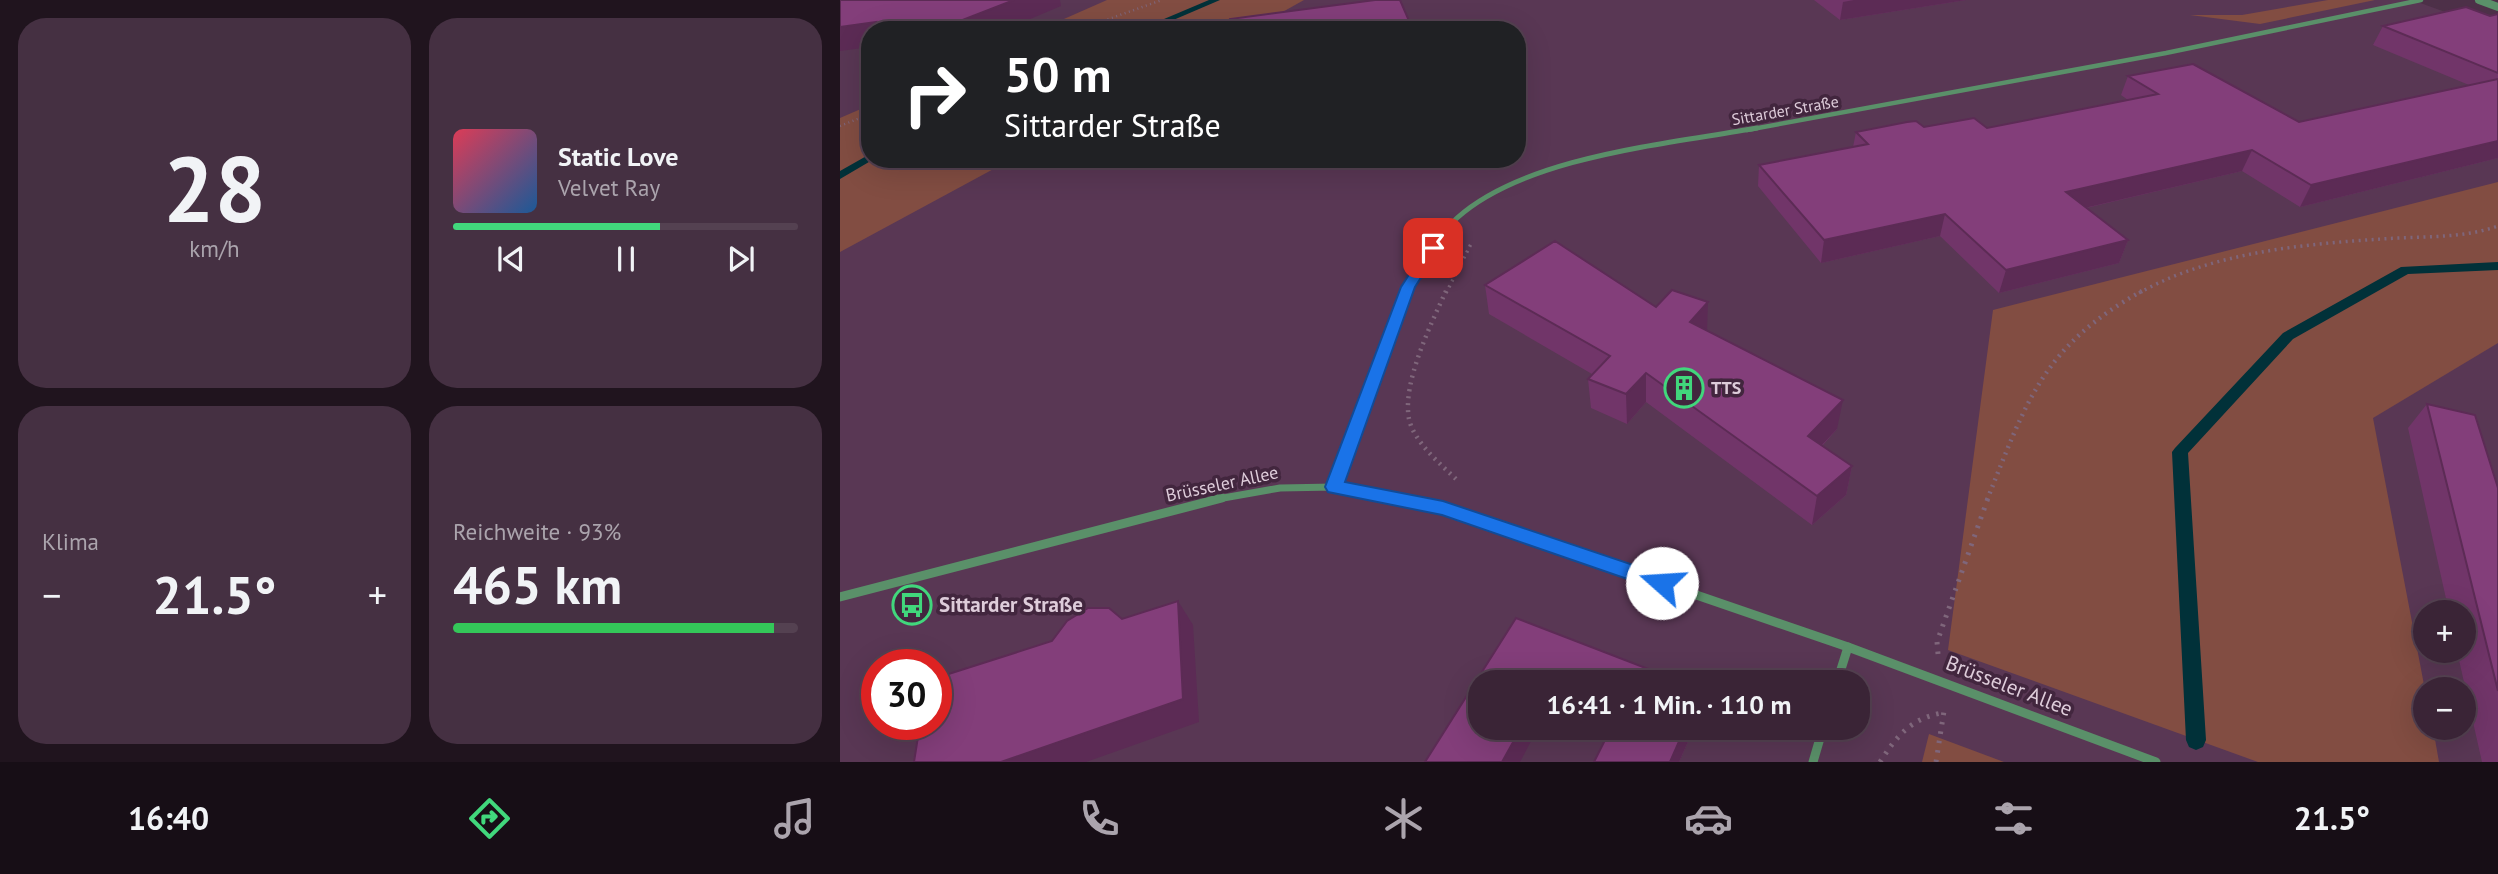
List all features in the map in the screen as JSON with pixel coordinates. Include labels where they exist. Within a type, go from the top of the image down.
[{"type":"street","name":"Sittarder Straße","points":[[1334,487],[1408,287],[1446,228],[1512,185],[1587,159],[2166,52],[2421,0]]},
{"type":"street","points":[[2479,0],[2498,7]]},
{"type":"street","name":"Brüsseler Allee","points":[[840,597],[1213,500],[1280,488],[1334,487],[1443,508],[1848,647],[2156,762]]},
{"type":"street","points":[[1841,670],[1848,647]]},
{"type":"street","points":[[1812,762],[1819,740]]},
{"type":"path","points":[[1103,21],[1162,0]]},
{"type":"path","points":[[840,126],[861,118]]},
{"type":"path","points":[[1936,762],[1944,713],[1937,642],[1971,538],[2017,425],[2052,363],[2065,346],[2101,316],[2153,284],[2245,257],[2332,241],[2479,233],[2498,226]]},
{"type":"path","points":[[1443,508],[1459,483],[1432,454],[1409,420],[1409,396],[1450,279],[1473,240]]},
{"type":"path","points":[[1880,762],[1898,735],[1925,714],[1944,713],[1957,718]]},
{"type":"shaded area","points":[[840,0],[2412,0],[2498,31],[2498,762],[840,762]]},
{"type":"shaded area","points":[[1107,0],[1304,0],[1266,21],[1059,21]]},
{"type":"shaded area","points":[[2328,0],[2375,0],[2260,24],[2190,15],[2242,15]]},
{"type":"shaded area","points":[[861,109],[861,168],[995,168],[840,252],[840,118]]},
{"type":"shaded area","points":[[2498,182],[2498,343],[2373,418],[2413,627],[2413,663],[2420,663],[2423,677],[2413,677],[2413,740],[2435,740],[2439,762],[2258,762],[1948,650],[1993,310]]},
{"type":"shaded area","points":[[1929,734],[2004,762],[1922,762]]},
{"type":"building","points":[[840,0],[1014,0],[960,21],[861,21],[861,24],[840,27]]},
{"type":"building","points":[[1375,0],[1400,0],[1409,21],[1230,21]]},
{"type":"building","points":[[2466,7],[2490,16],[2498,14],[2498,73],[2383,26]]},
{"type":"building","points":[[2193,64],[2299,122],[2498,79],[2498,141],[2311,185],[2252,150],[2066,192],[2128,240],[2006,270],[1945,214],[1824,240],[1759,165],[1868,144],[1856,132],[1907,122],[1916,121],[1924,127],[1974,118],[1987,128],[2158,94],[2128,76]]},
{"type":"building","name":"TTS","points":[[1555,241],[1656,307],[1672,290],[1708,302],[1690,322],[1843,400],[1808,436],[1852,466],[1817,496],[1646,373],[1626,394],[1588,379],[1610,356],[1485,285]]},
{"type":"building","points":[[2427,404],[2475,415],[2498,488],[2498,691]]},
{"type":"building","points":[[1178,601],[1183,699],[1001,762],[914,762],[917,740],[952,740],[952,673],[1052,641],[1067,621],[1088,608],[1109,608],[1122,619]]},
{"type":"building","points":[[1516,618],[1651,670],[1483,670]]},
{"type":"building","points":[[1468,694],[1468,740],[1514,740],[1502,762],[1425,762]]},
{"type":"building","points":[[1605,740],[1680,740],[1670,762],[1594,762]]},
{"type":"waterway","points":[[1164,21],[1216,0]]},
{"type":"waterway","points":[[840,176],[861,163]]},
{"type":"waterway","points":[[2196,740],[2180,452],[2288,336],[2405,270],[2498,266]]},
{"type":"place","name":"TTS","points":[[1684,388]]},
{"type":"place","name":"Sittarder Straße","points":[[912,605]]},
{"type":"route","points":[[1433,248],[1408,287],[1379,359],[1334,487],[1443,508],[1662,583]]}]
